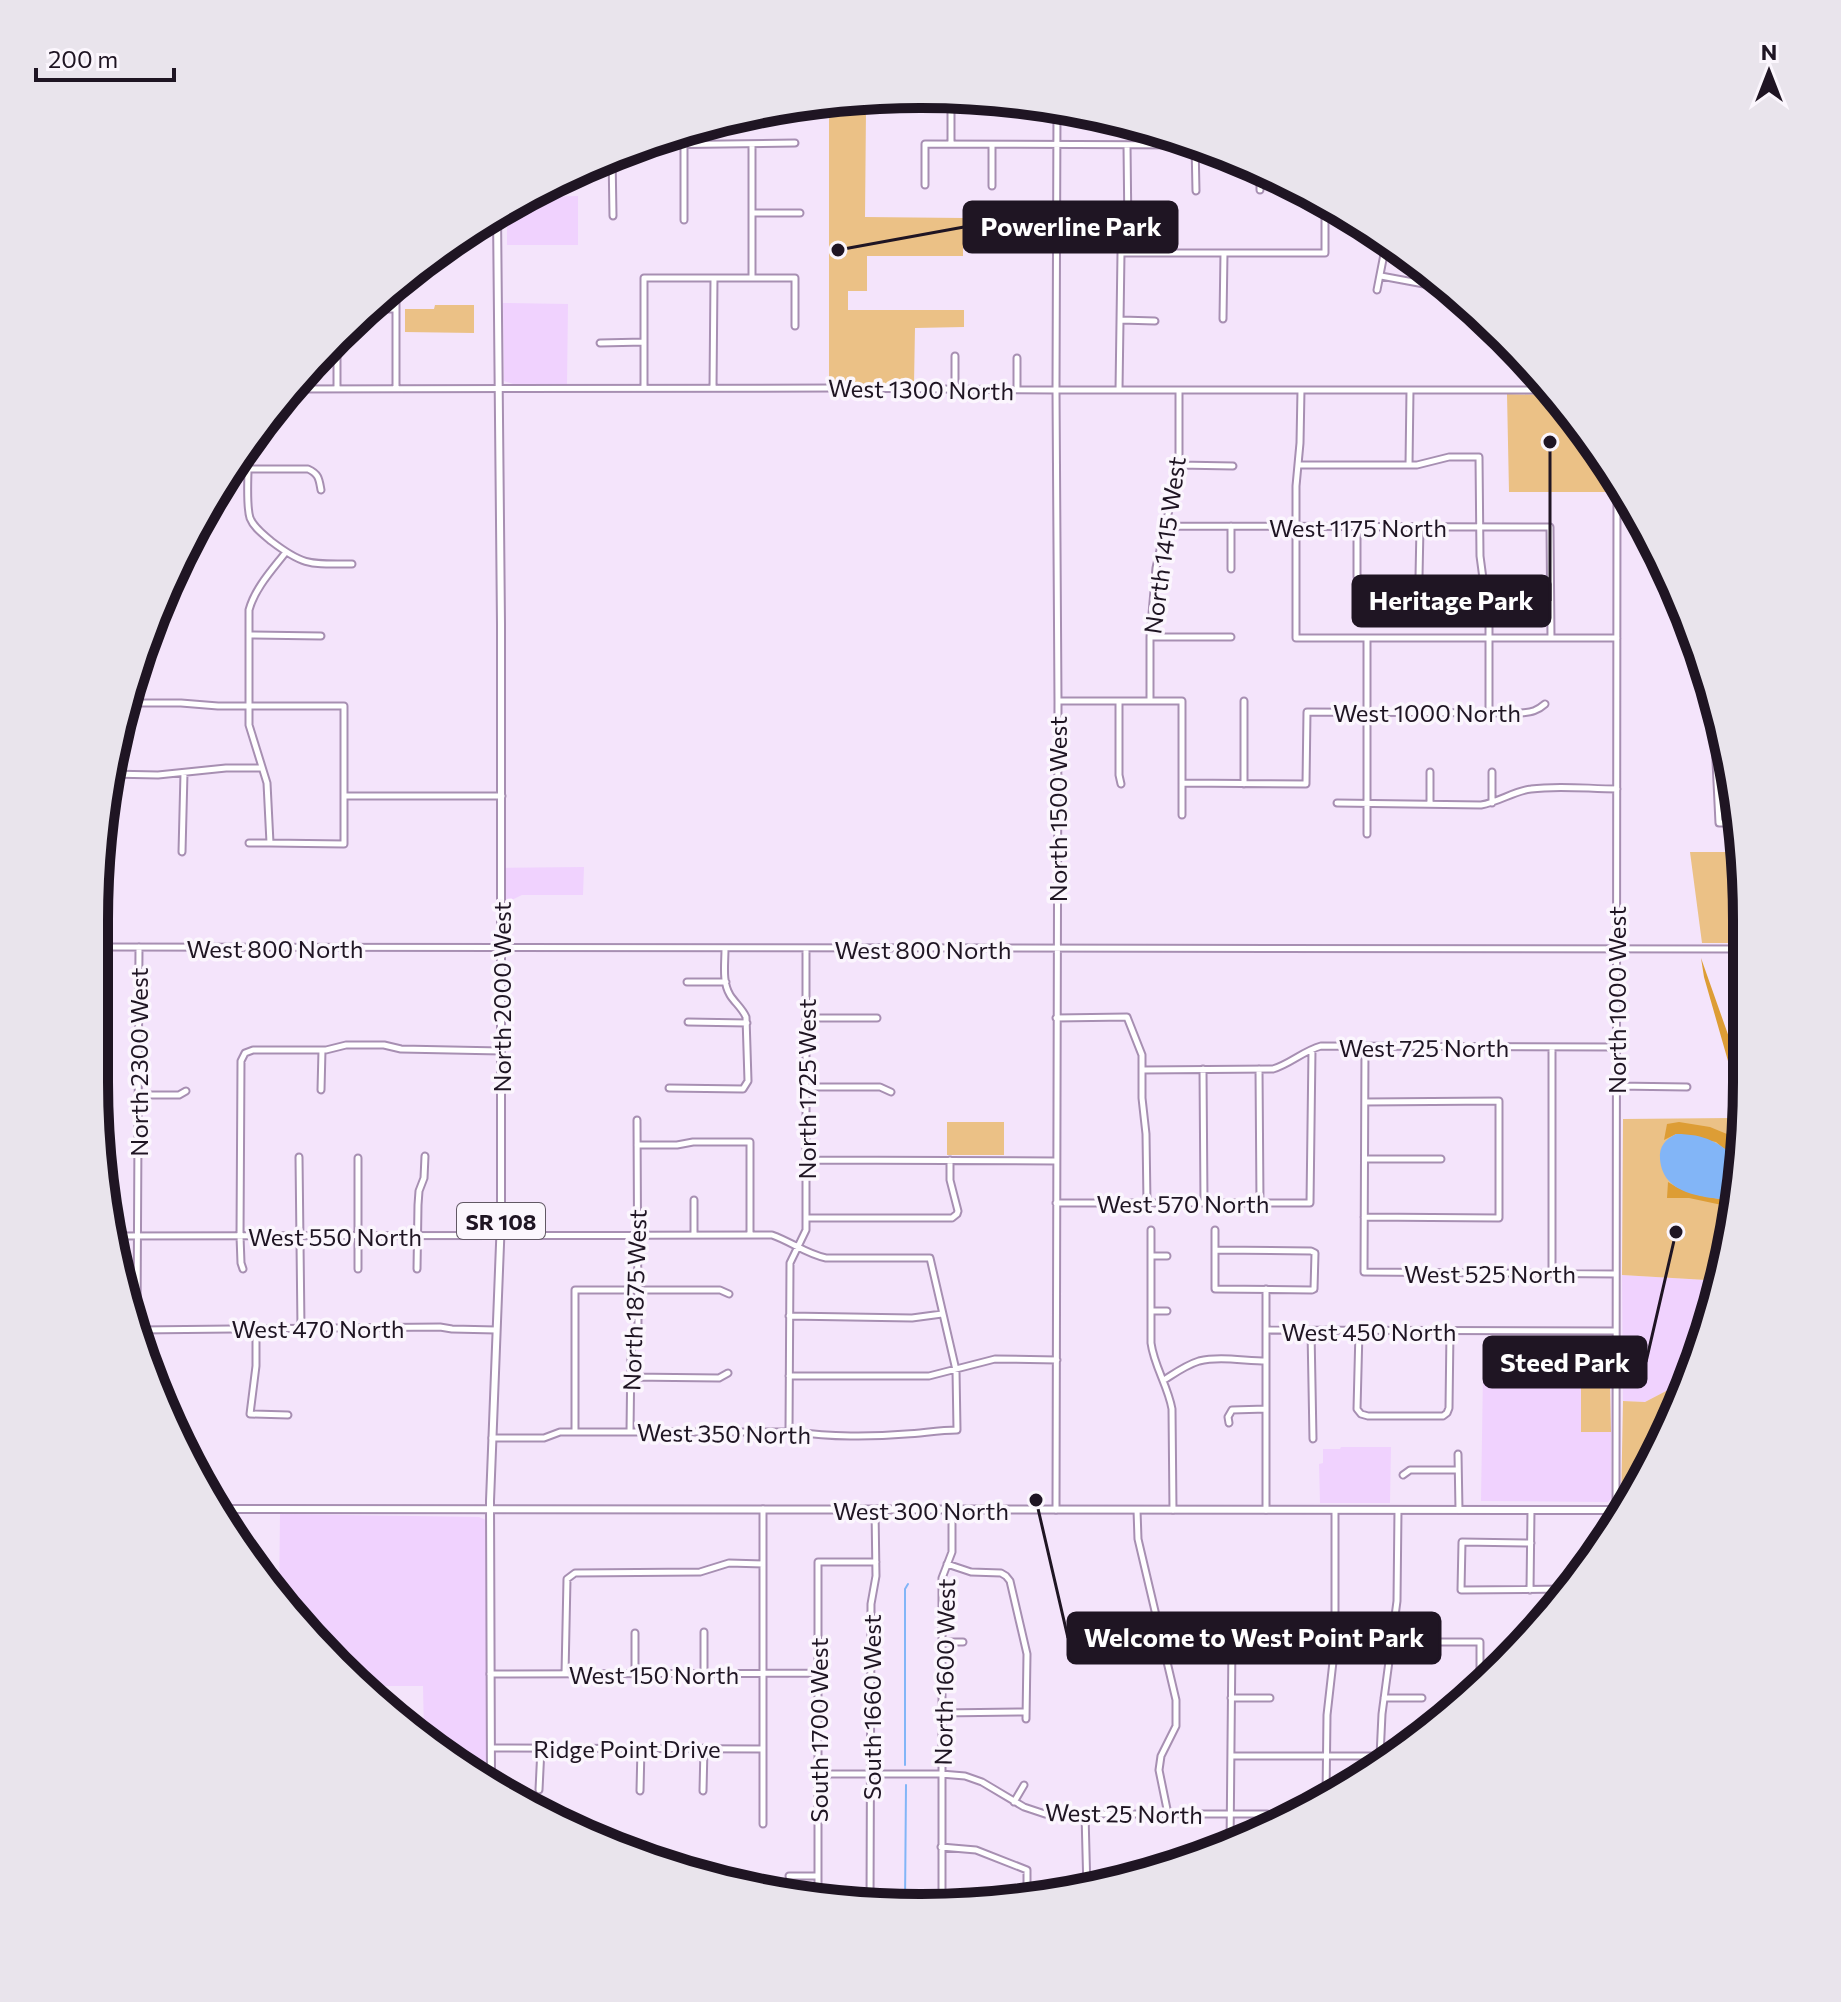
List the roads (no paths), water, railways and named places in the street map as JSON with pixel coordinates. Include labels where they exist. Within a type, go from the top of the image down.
[{"type":"main road","name":"North 2000 West","points":[[491,1771],[490,1510],[500,1236],[501,1051],[497,227]]},
{"type":"main road","name":"West 300 North","points":[[230,1509],[1531,1510],[1608,1514]]},
{"type":"street","points":[[951,109],[951,144]]},
{"type":"street","name":"North 1500 West","points":[[1056,1510],[1057,120]]},
{"type":"street","points":[[679,145],[795,143]]},
{"type":"street","points":[[925,185],[925,144],[1160,145]]},
{"type":"street","points":[[684,145],[684,220]]},
{"type":"street","points":[[752,145],[752,278]]},
{"type":"street","points":[[992,145],[992,186]]},
{"type":"street","points":[[1119,390],[1121,253],[1128,233],[1127,145]]},
{"type":"street","points":[[1195,156],[1196,191]]},
{"type":"street","points":[[612,169],[613,216]]},
{"type":"street","points":[[1260,183],[1260,190]]},
{"type":"street","points":[[752,213],[800,213]]},
{"type":"street","points":[[1121,253],[1325,253],[1325,216]]},
{"type":"street","points":[[1223,319],[1224,253]]},
{"type":"street","points":[[1377,290],[1385,254]]},
{"type":"street","points":[[1381,276],[1425,284]]},
{"type":"street","points":[[644,388],[644,278],[795,278],[795,326]]},
{"type":"street","points":[[713,388],[714,278]]},
{"type":"street","points":[[396,301],[396,388]]},
{"type":"street","points":[[386,309],[396,309]]},
{"type":"street","points":[[1121,320],[1155,321]]},
{"type":"street","points":[[600,343],[644,342]]},
{"type":"street","points":[[337,356],[337,388]]},
{"type":"street","points":[[955,356],[955,389]]},
{"type":"street","points":[[1017,358],[1017,389]]},
{"type":"street","name":"West 1300 North","points":[[307,389],[1535,390]]},
{"type":"street","name":"North 1415 West","points":[[1150,701],[1150,637],[1156,568],[1179,465],[1179,390]]},
{"type":"street","points":[[1301,390],[1296,638],[1617,638]]},
{"type":"street","points":[[1409,465],[1410,390]]},
{"type":"street","points":[[1298,465],[1417,465],[1449,457],[1479,457],[1481,575],[1489,638],[1489,713]]},
{"type":"street","points":[[248,465],[249,508],[251,520],[259,531],[292,557],[309,563],[352,564]]},
{"type":"street","points":[[1179,465],[1233,466]]},
{"type":"street","points":[[248,469],[308,469],[319,477],[321,490]]},
{"type":"street","name":"North 1000 West","points":[[1616,1501],[1617,503]]},
{"type":"street","name":"West 1175 North","points":[[1166,526],[1550,527],[1551,638]]},
{"type":"street","points":[[1231,526],[1231,569]]},
{"type":"street","points":[[1357,527],[1357,577]]},
{"type":"street","points":[[1419,577],[1420,527]]},
{"type":"street","points":[[270,843],[269,794],[249,725],[249,610],[252,600],[286,552]]},
{"type":"street","points":[[249,635],[321,636]]},
{"type":"street","points":[[1150,637],[1231,637]]},
{"type":"street","points":[[1367,638],[1367,834]]},
{"type":"street","points":[[1058,701],[1182,701],[1182,815]]},
{"type":"street","points":[[1119,701],[1121,784]]},
{"type":"street","points":[[1182,783],[1244,784],[1244,701]]},
{"type":"street","points":[[138,703],[344,706],[344,844],[249,843]]},
{"type":"street","name":"West 1000 North","points":[[1244,784],[1306,784],[1307,712],[1533,712],[1545,704]]},
{"type":"street","points":[[1716,759],[1719,823],[1727,823]]},
{"type":"street","points":[[122,774],[262,768]]},
{"type":"street","points":[[1430,772],[1430,804]]},
{"type":"street","points":[[1492,772],[1492,803]]},
{"type":"street","points":[[182,852],[184,773]]},
{"type":"street","points":[[1337,803],[1481,805],[1528,789],[1617,789]]},
{"type":"street","points":[[344,796],[502,796]]},
{"type":"street","name":"West 800 North","points":[[108,947],[1733,949]]},
{"type":"street","name":"North 2300 West","points":[[135,1286],[138,1236],[139,947]]},
{"type":"street","points":[[669,1088],[743,1089],[746,1086],[747,1023],[742,1008],[728,992],[725,949]]},
{"type":"street","name":"North 1725 West","points":[[799,1246],[806,1230],[806,949]]},
{"type":"street","points":[[687,982],[726,982]]},
{"type":"street","points":[[1056,1018],[1127,1017],[1142,1055],[1147,1203]]},
{"type":"street","points":[[806,1018],[877,1018]]},
{"type":"street","points":[[688,1022],[747,1023]]},
{"type":"street","points":[[243,1269],[240,1236],[241,1061],[245,1053],[253,1050],[322,1050],[346,1045],[501,1051]]},
{"type":"street","name":"West 725 North","points":[[1142,1070],[1273,1069],[1321,1046],[1617,1047]]},
{"type":"street","points":[[1365,1046],[1364,1217],[1499,1218],[1499,1101],[1365,1102]]},
{"type":"street","points":[[1552,1047],[1552,1274]]},
{"type":"street","name":"West 570 North","points":[[1056,1203],[1310,1203],[1312,1049]]},
{"type":"street","points":[[321,1090],[322,1050]]},
{"type":"street","points":[[1203,1069],[1204,1203]]},
{"type":"street","points":[[1259,1069],[1260,1203]]},
{"type":"street","points":[[1617,1086],[1687,1087]]},
{"type":"street","points":[[806,1087],[880,1087],[891,1092]]},
{"type":"street","points":[[138,1095],[179,1095],[186,1091]]},
{"type":"street","name":"North 1875 West","points":[[630,1432],[631,1351],[638,1327],[637,1120]]},
{"type":"street","points":[[637,1145],[750,1142],[750,1235]]},
{"type":"street","points":[[417,1269],[418,1205],[425,1156]]},
{"type":"street","points":[[299,1157],[301,1328]]},
{"type":"street","points":[[358,1158],[358,1269]]},
{"type":"street","points":[[1365,1159],[1441,1159]]},
{"type":"street","points":[[806,1160],[1055,1161]]},
{"type":"street","points":[[806,1218],[952,1218],[958,1211],[950,1180],[950,1160]]},
{"type":"street","points":[[694,1200],[694,1235]]},
{"type":"street","name":"West 525 North","points":[[1364,1217],[1364,1272],[1616,1274]]},
{"type":"street","points":[[1151,1230],[1151,1343],[1153,1359],[1172,1409],[1173,1510]]},
{"type":"street","points":[[1215,1230],[1215,1250],[1215,1289],[1314,1289],[1315,1253],[1311,1251],[1215,1250]]},
{"type":"street","name":"West 550 North","points":[[123,1236],[772,1235],[799,1246]]},
{"type":"street","points":[[789,1432],[790,1263],[799,1246],[806,1252],[826,1258],[930,1258],[956,1370]]},
{"type":"street","points":[[1151,1256],[1167,1256]]},
{"type":"street","points":[[1266,1289],[1266,1510]]},
{"type":"street","points":[[575,1432],[575,1290],[720,1290],[729,1294]]},
{"type":"street","points":[[1151,1311],[1167,1311]]},
{"type":"street","points":[[789,1316],[912,1318],[942,1314]]},
{"type":"street","name":"West 470 North","points":[[147,1330],[440,1327],[496,1330]]},
{"type":"street","points":[[256,1329],[256,1366],[250,1414],[288,1415]]},
{"type":"street","name":"West 450 North","points":[[1266,1330],[1616,1331]]},
{"type":"street","points":[[1311,1331],[1313,1439]]},
{"type":"street","points":[[1359,1331],[1357,1409],[1361,1414],[1443,1416],[1449,1408],[1450,1331]]},
{"type":"street","points":[[789,1376],[929,1376],[995,1359],[1057,1360]]},
{"type":"street","points":[[1163,1380],[1199,1361],[1266,1361]]},
{"type":"street","name":"West 350 North","points":[[492,1438],[544,1438],[560,1432],[903,1435],[957,1430],[956,1370]]},
{"type":"street","points":[[630,1377],[719,1378],[728,1373]]},
{"type":"street","points":[[1229,1423],[1232,1410],[1266,1409]]},
{"type":"street","points":[[1458,1454],[1459,1510]]},
{"type":"street","points":[[1403,1475],[1410,1470],[1458,1470]]},
{"type":"street","points":[[763,1509],[763,1824]]},
{"type":"street","name":"South 1660 West","points":[[870,1892],[871,1604],[876,1576],[875,1510]]},
{"type":"street","name":"North 1600 West","points":[[942,1893],[942,1578],[952,1552],[952,1510]]},
{"type":"street","points":[[1137,1510],[1138,1539],[1177,1713],[1176,1726],[1161,1756],[1159,1770],[1168,1814]]},
{"type":"street","points":[[1326,1785],[1327,1715],[1335,1644],[1335,1510]]},
{"type":"street","points":[[1380,1751],[1398,1584],[1398,1510]]},
{"type":"street","points":[[1530,1590],[1531,1510]]},
{"type":"street","points":[[1531,1543],[1462,1542],[1461,1590],[1554,1589]]},
{"type":"street","name":"South 1700 West","points":[[818,1887],[818,1562],[876,1562]]},
{"type":"street","points":[[565,1674],[567,1579],[575,1573],[700,1572],[729,1563],[763,1564]]},
{"type":"street","points":[[941,1713],[1026,1716],[1027,1654],[1010,1581],[1001,1573],[971,1572],[947,1564]]},
{"type":"street","points":[[704,1632],[704,1673]]},
{"type":"street","points":[[635,1633],[635,1673]]},
{"type":"street","points":[[1163,1645],[1183,1641],[1304,1640],[1335,1644]]},
{"type":"street","points":[[1230,1832],[1232,1641]]},
{"type":"street","points":[[942,1642],[963,1642]]},
{"type":"street","points":[[1391,1642],[1480,1642],[1480,1670]]},
{"type":"street","name":"West 150 North","points":[[490,1674],[818,1673]]},
{"type":"street","points":[[1231,1698],[1270,1698]]},
{"type":"street","points":[[1384,1698],[1422,1698]]},
{"type":"street","points":[[539,1790],[541,1747]]},
{"type":"street","name":"Ridge Point Drive","points":[[491,1748],[763,1749]]},
{"type":"street","points":[[640,1791],[641,1748]]},
{"type":"street","points":[[703,1791],[704,1748]]},
{"type":"street","points":[[1231,1756],[1373,1756]]},
{"type":"street","name":"West 25 North","points":[[818,1774],[965,1776],[982,1782],[1014,1802],[1045,1814],[1267,1814]]},
{"type":"street","points":[[1014,1802],[1024,1785]]},
{"type":"street","points":[[1085,1814],[1087,1876]]},
{"type":"street","points":[[941,1847],[976,1850],[1027,1870],[1027,1887]]},
{"type":"street","points":[[789,1876],[818,1876]]},
{"type":"water","points":[[1676,1134],[1695,1136],[1712,1141],[1729,1153],[1724,1199],[1688,1193],[1669,1181],[1660,1159],[1666,1141]]},
{"type":"waterway","points":[[905,1765],[905,1589],[908,1584]]},
{"type":"waterway","points":[[905,1893],[906,1785]]},
{"type":"place","name":"Powerline Park","points":[[838,250]]},
{"type":"place","name":"Heritage Park","points":[[1550,442]]},
{"type":"place","name":"Steed Park","points":[[1676,1232]]},
{"type":"place","name":"Welcome to West Point Park","points":[[1036,1500]]}]
